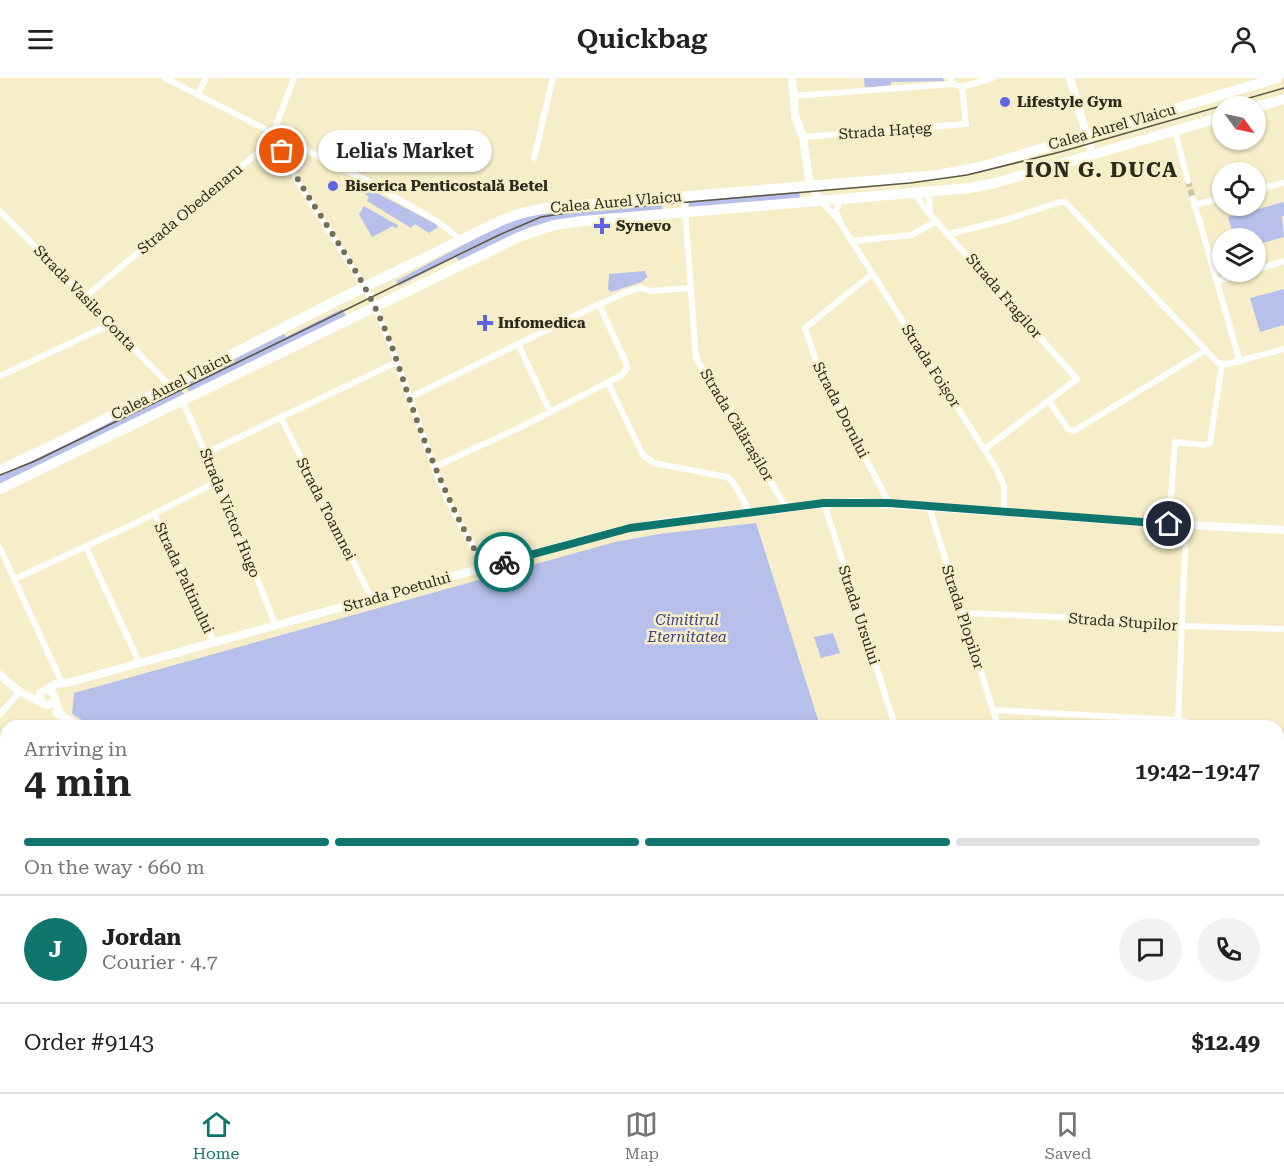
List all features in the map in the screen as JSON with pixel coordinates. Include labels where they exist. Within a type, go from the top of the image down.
[{"type":"main road","name":"Calea Aurel Vlaicu","points":[[0,470],[502,220],[535,210],[948,173],[980,167],[1277,78]]},
{"type":"main road","points":[[1266,104],[1284,99]]},
{"type":"main road","name":"Calea Aurel Vlaicu","points":[[0,489],[375,306],[537,230],[582,221],[970,188],[995,183],[1212,120]]},
{"type":"street","points":[[165,78],[398,197],[440,223],[461,240]]},
{"type":"street","points":[[197,95],[206,78]]},
{"type":"street","name":"Strada Obedenaru","points":[[85,297],[267,145],[294,78]]},
{"type":"street","points":[[534,158],[553,78]]},
{"type":"street","points":[[792,78],[796,120],[803,137],[810,185],[820,200]]},
{"type":"street","points":[[793,96],[951,81],[962,87],[993,78]]},
{"type":"street","points":[[1070,78],[1092,154]]},
{"type":"street","name":"Strada Hațeg","points":[[803,137],[966,124],[962,87]]},
{"type":"street","points":[[1175,131],[1188,181]]},
{"type":"street","points":[[273,134],[299,184],[375,306],[447,499],[485,568]]},
{"type":"street","points":[[1266,187],[1284,183]]},
{"type":"street","points":[[929,192],[930,215]]},
{"type":"street","name":"Strada Fragilor","points":[[915,193],[930,215],[950,234],[1077,379],[1049,401]]},
{"type":"street","name":"Strada Călărașilor","points":[[684,196],[696,358],[786,507]]},
{"type":"street","points":[[841,198],[836,209],[841,224]]},
{"type":"street","points":[[1212,199],[1194,202],[1212,264]]},
{"type":"street","name":"Strada Foișor","points":[[820,200],[828,206],[841,224],[985,449],[1004,486],[1004,513]]},
{"type":"street","points":[[950,234],[1065,202],[1206,351],[1222,364],[1240,362],[1284,349]]},
{"type":"street","name":"Strada Vasile Conta","points":[[0,211],[170,386]]},
{"type":"street","points":[[851,241],[911,235],[937,221]]},
{"type":"street","points":[[1266,267],[1284,261]]},
{"type":"street","name":"Strada Dorului","points":[[872,274],[805,328],[819,370],[889,503]]},
{"type":"street","points":[[1217,282],[1240,362]]},
{"type":"street","points":[[409,398],[599,304],[641,288],[651,291],[690,288]]},
{"type":"street","points":[[434,467],[622,375],[627,368],[626,363],[599,304]]},
{"type":"street","points":[[0,376],[111,324]]},
{"type":"street","points":[[518,344],[550,412]]},
{"type":"street","points":[[985,449],[1049,401],[1068,429],[1074,431],[1206,351]]},
{"type":"street","points":[[206,453],[397,362]]},
{"type":"street","points":[[1169,524],[1175,442],[1205,445],[1210,442],[1222,364]]},
{"type":"street","points":[[608,383],[647,459],[654,463],[727,477],[733,482],[750,512]]},
{"type":"street","name":"Strada Victor Hugo","points":[[182,400],[218,481],[276,626]]},
{"type":"street","name":"Strada Toamnei","points":[[281,418],[372,599]]},
{"type":"street","points":[[15,579],[86,547],[218,481]]},
{"type":"street","name":"Strada Poetului","points":[[21,693],[45,690],[630,528],[786,507],[824,503],[889,503],[1004,513],[1284,530]]},
{"type":"street","name":"Strada Ursului","points":[[824,503],[893,720]]},
{"type":"street","name":"Strada Plopilor","points":[[929,507],[996,720]]},
{"type":"street","name":"Strada Paltinului","points":[[154,513],[214,642]]},
{"type":"street","points":[[993,710],[1178,720],[1184,626],[1186,525]]},
{"type":"street","points":[[86,547],[140,664]]},
{"type":"street","points":[[1,549],[67,683],[49,705],[43,704]]},
{"type":"street","name":"Strada Stupilor","points":[[962,613],[1184,626],[1284,629]]},
{"type":"street","points":[[0,675],[21,693],[70,720]]},
{"type":"street","points":[[43,704],[40,695],[45,690],[53,691],[61,714]]},
{"type":"street","points":[[0,714],[21,693]]},
{"type":"green space","points":[[864,78],[943,78],[944,81],[891,82],[891,85],[865,88]]},
{"type":"green space","points":[[367,188],[438,227],[429,233],[415,224],[411,228],[367,201],[369,197],[365,194]]},
{"type":"green space","points":[[799,191],[800,199],[689,209],[689,201]]},
{"type":"green space","points":[[1284,202],[1284,216],[1282,216],[1284,237],[1266,242],[1266,228],[1231,228],[1228,217],[1266,216],[1266,207]]},
{"type":"green space","points":[[662,204],[663,211],[549,222],[530,227],[459,261],[456,257],[399,286],[396,281],[478,237],[528,216]]},
{"type":"green space","points":[[364,206],[399,226],[395,228],[393,226],[372,237],[359,214]]},
{"type":"green space","points":[[645,271],[647,277],[642,282],[611,292],[608,289],[609,274]]},
{"type":"green space","points":[[1284,289],[1284,325],[1260,332],[1250,298]]},
{"type":"green space","points":[[342,309],[346,316],[189,392],[185,384],[284,334],[286,337]]},
{"type":"green space","points":[[180,386],[184,394],[0,487],[0,475]]},
{"type":"green space","name":"Cimitirul Eternitatea","points":[[756,523],[818,720],[82,720],[72,714],[74,693],[615,542],[659,534]]},
{"type":"green space","points":[[833,633],[840,653],[821,658],[814,637]]},
{"type":"tunnel","points":[[1188,181],[1193,199]]},
{"type":"tram line","points":[[0,475],[35,461],[499,235],[541,217],[573,212],[910,183],[967,175],[1060,152],[1284,88]]},
{"type":"way so far","points":[[282,151],[299,184],[375,306],[447,499],[478,557],[485,568],[504,562]]},
{"type":"place","name":"Lifestyle Gym","points":[[1005,102]]},
{"type":"place","name":"Lelia's Market","points":[[282,151]]},
{"type":"place","name":"Biserica Penticostală Betel","points":[[333,186]]},
{"type":"place","name":"Synevo","points":[[602,226]]},
{"type":"place","name":"Infomedica","points":[[485,323]]},
{"type":"district","name":"ION G. DUCA","points":[[1102,170]]},
{"type":"route","points":[[504,562],[630,528],[824,503],[889,503],[1169,524]]}]
